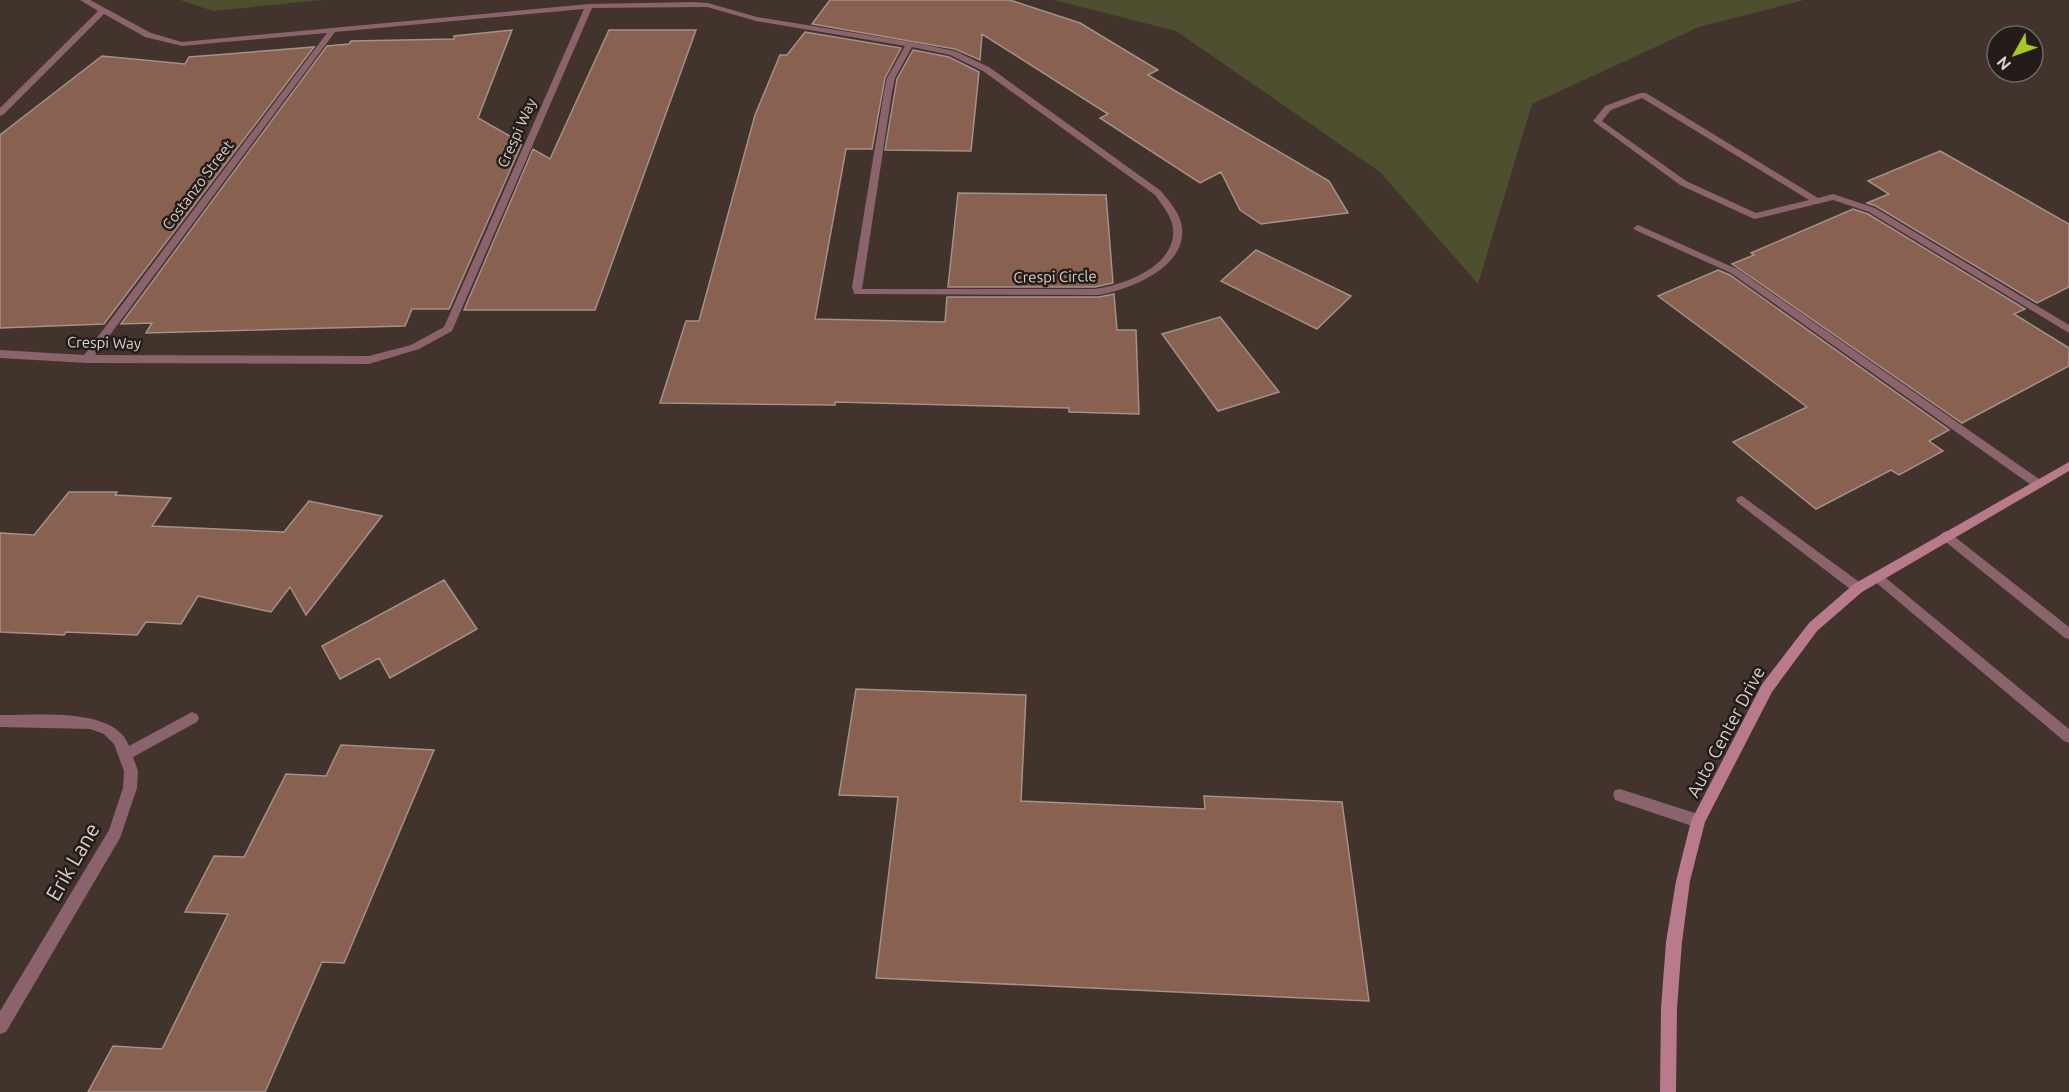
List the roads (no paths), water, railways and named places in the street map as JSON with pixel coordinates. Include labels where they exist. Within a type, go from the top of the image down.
[{"type":"street","points":[[84,0],[148,35],[182,44],[590,6]]},
{"type":"street","name":"Crespi Circle","points":[[590,6],[702,4],[756,19],[910,44],[952,53],[986,69],[1158,193],[1171,206],[1176,218],[1176,246],[1169,257],[1142,278],[1104,291],[1074,293],[858,292],[888,92],[891,78],[910,44]]},
{"type":"street","name":"Crespi Way","points":[[0,354],[87,359],[369,360],[415,347],[448,329],[590,6]]},
{"type":"street","points":[[0,113],[102,10]]},
{"type":"street","name":"Costanzo Street","points":[[87,359],[333,30]]},
{"type":"street","points":[[1817,201],[1643,95],[1608,108],[1597,122],[1683,183],[1755,216],[1817,201],[1833,197],[1872,210],[2069,330]]},
{"type":"street","points":[[1638,228],[1734,271],[2038,484]]},
{"type":"street","name":"Auto Center Drive","points":[[1668,1092],[1669,1008],[1674,942],[1683,880],[1698,821],[1767,688],[1813,627],[1858,588],[2069,466]]},
{"type":"street","points":[[1742,500],[1858,588]]},
{"type":"street","points":[[1946,536],[2069,634]]},
{"type":"street","points":[[1877,576],[2069,736]]},
{"type":"street","points":[[126,754],[192,718]]},
{"type":"street","name":"Erik Lane","points":[[0,721],[90,723],[109,730],[120,741],[131,771],[130,788],[115,833],[0,1026]]},
{"type":"street","points":[[1620,795],[1698,821]]}]
